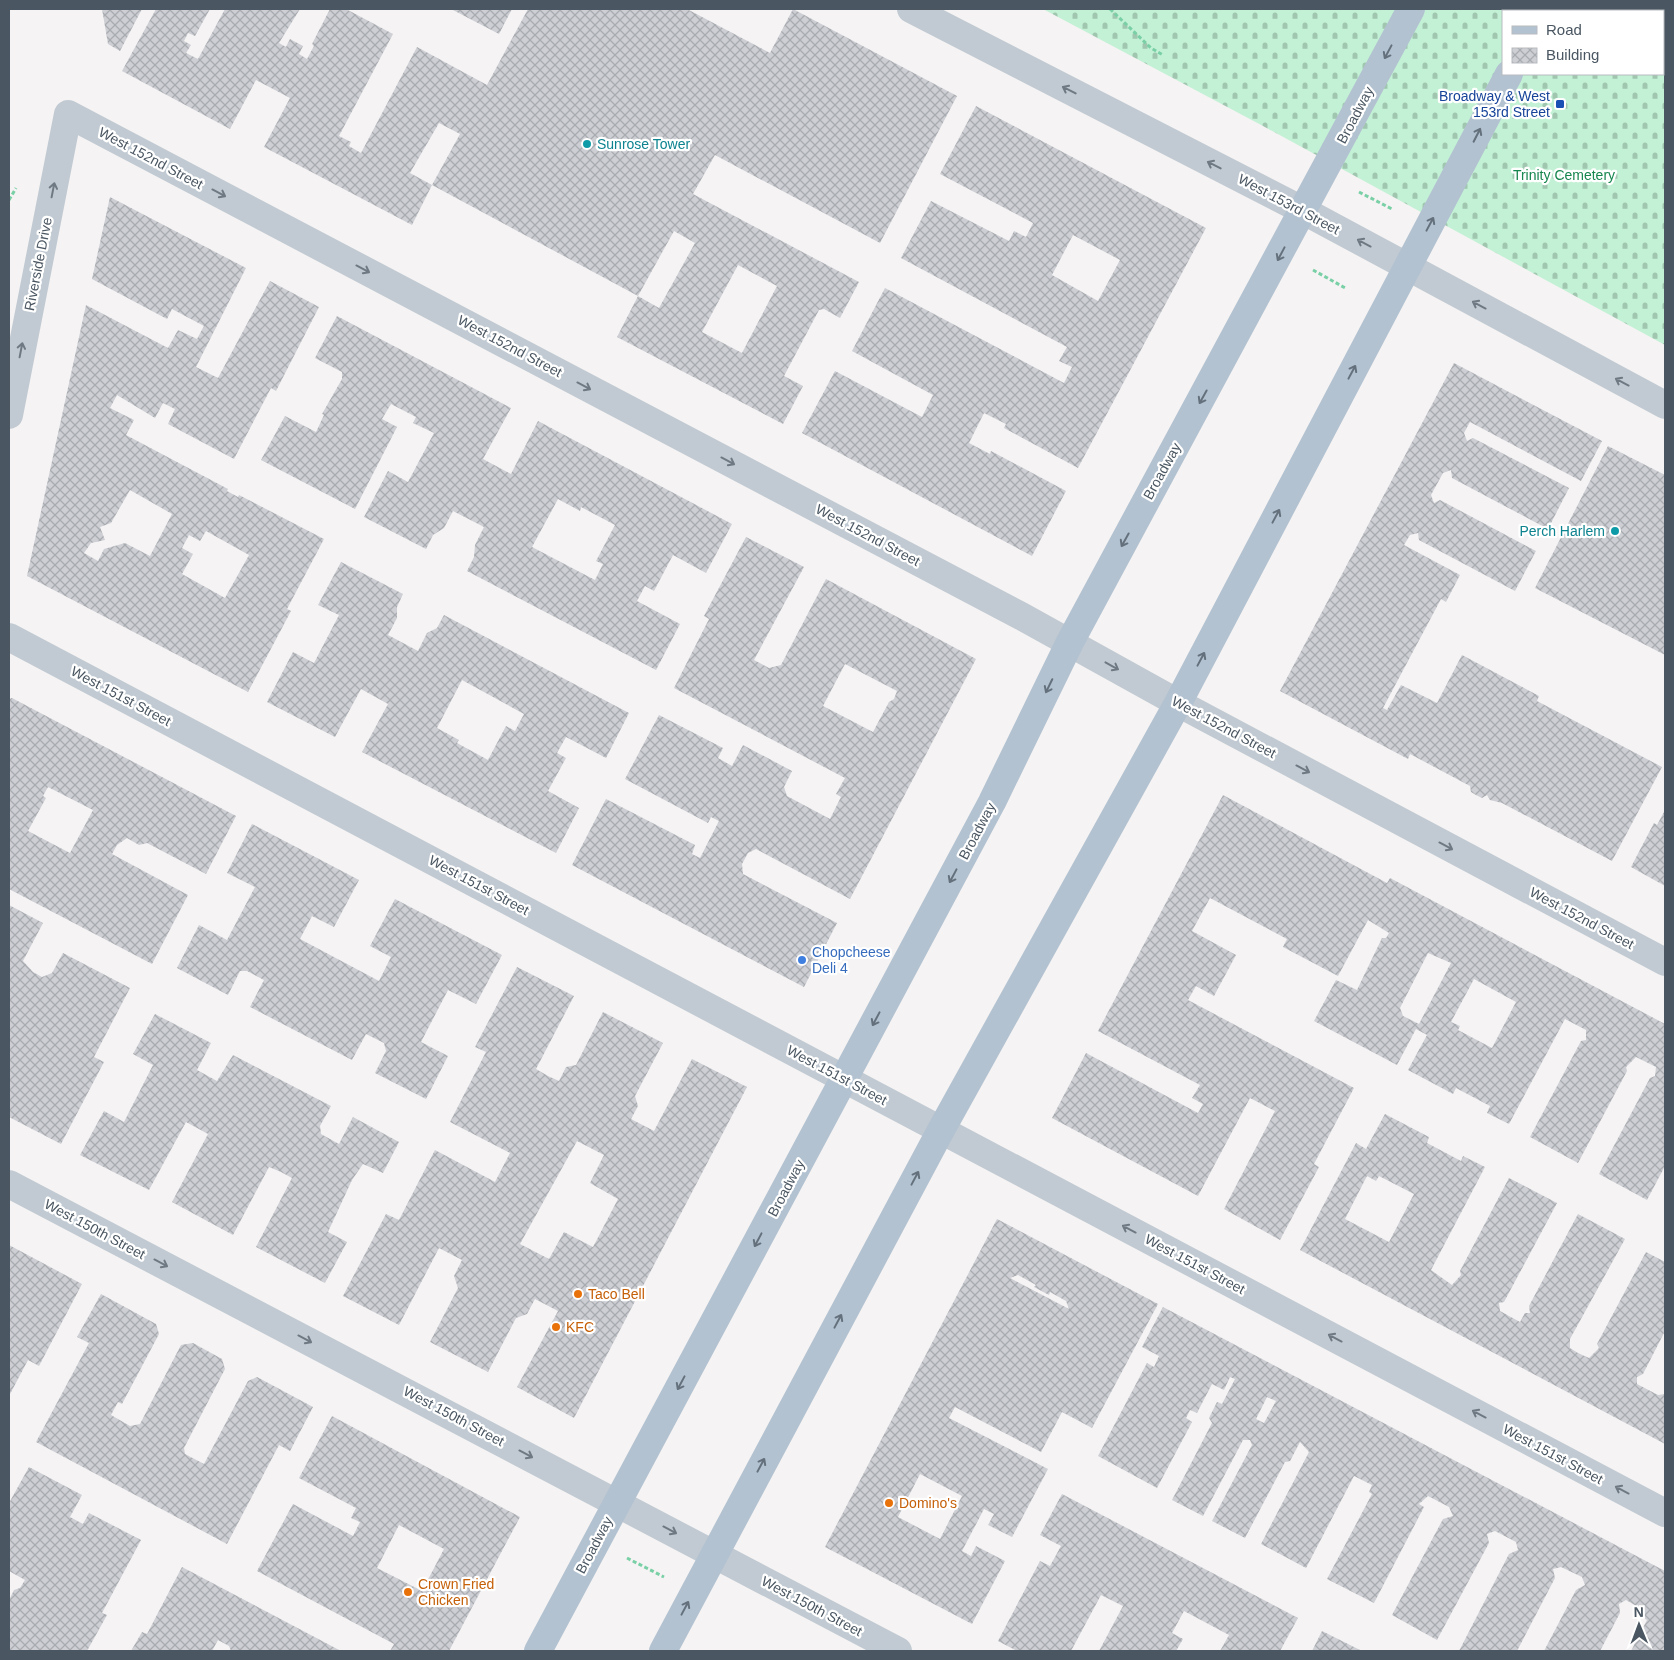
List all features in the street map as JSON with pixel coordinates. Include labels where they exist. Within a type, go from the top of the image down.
[{"type":"main road","name":"Broadway","points":[[538,1651],[992,802],[1070,642],[1304,211],[1411,9]]},
{"type":"main road","points":[[662,1651],[941,1130],[1178,703],[1508,75]]},
{"type":"street","name":"West 153rd Street","points":[[911,9],[1304,211],[1665,405]]},
{"type":"street","name":"Riverside Drive","points":[[9,415],[68,114]]},
{"type":"street","name":"West 152nd Street","points":[[68,114],[1070,642],[1178,703],[1665,962]]},
{"type":"street","name":"West 151st Street","points":[[9,636],[1665,1513]]},
{"type":"street","name":"West 150th Street","points":[[9,1184],[898,1651]]},
{"type":"path","points":[[1110,9],[1151,48],[1163,55]]},
{"type":"path","points":[[1359,192],[1392,209]]},
{"type":"path","points":[[1313,270],[1346,289]]},
{"type":"path","points":[[621,1554],[672,1581]]},
{"type":"green space","name":"Trinity Cemetery","points":[[1043,9],[1665,9],[1665,345],[1263,126]]},
{"type":"building","points":[[102,9],[142,9],[120,51],[108,44]]},
{"type":"building","points":[[156,9],[210,9],[195,36],[188,33],[184,41],[191,45],[186,53],[198,59],[225,9],[300,9],[279,43],[286,47],[290,39],[303,46],[299,54],[307,59],[314,46],[312,44],[330,9],[346,9],[393,34],[339,136],[351,142],[349,146],[361,153],[417,47],[487,85],[528,9],[687,9],[770,53],[793,9],[957,96],[880,243],[715,155],[693,194],[859,282],[840,318],[824,309],[819,310],[784,376],[803,386],[783,424],[617,337],[638,296],[432,185],[412,225],[264,147],[290,98],[256,80],[230,129],[122,71]],"holes":[[[439,123],[460,134],[432,185],[410,173]],[[674,231],[695,243],[659,308],[638,296]],[[738,265],[777,286],[742,353],[702,332]]]},
{"type":"building","points":[[451,9],[512,9],[499,34]]},
{"type":"building","points":[[976,106],[1206,228],[1078,468],[1004,428],[1006,424],[984,413],[969,443],[990,454],[991,451],[1066,491],[1032,556],[802,433],[835,371],[922,417],[933,395],[852,351],[885,288],[1064,383],[1072,367],[1059,361],[1067,347],[901,258],[931,201],[1009,241],[1014,231],[1026,237],[1033,223],[940,174]],"holes":[[[1073,235],[1120,260],[1098,301],[1052,275]]]},
{"type":"building","points":[[110,197],[246,268],[196,367],[218,378],[270,281],[319,307],[276,391],[271,388],[234,459],[168,424],[175,409],[163,403],[155,418],[117,395],[110,408],[134,420],[126,435],[228,489],[227,491],[238,497],[239,495],[324,539],[287,609],[291,611],[248,692],[27,576],[86,305],[168,348],[178,330],[197,339],[204,326],[172,309],[167,319],[92,279]],"holes":[[[130,490],[172,514],[150,556],[125,543],[104,549],[98,561],[84,553],[91,543],[105,540],[100,527],[111,523]],[[206,531],[249,555],[225,598],[182,574],[193,554],[182,548],[189,535],[200,541]]]},
{"type":"building","points":[[337,316],[511,408],[483,459],[511,474],[538,421],[732,524],[706,573],[673,555],[654,591],[645,586],[637,601],[680,624],[656,670],[467,571],[474,557],[475,545],[484,527],[453,511],[444,528],[433,535],[426,549],[364,517],[388,471],[408,482],[434,433],[413,423],[416,417],[391,404],[382,419],[397,427],[355,509],[261,460],[285,416],[316,432],[324,415],[322,414],[342,379],[342,372],[315,358]],"holes":[[[558,499],[580,511],[581,507],[615,525],[596,561],[603,564],[595,580],[532,547]]]},
{"type":"building","points":[[1454,363],[1602,441],[1581,481],[1470,422],[1464,433],[1467,441],[1473,438],[1569,488],[1548,529],[1452,478],[1451,470],[1443,473],[1431,495],[1434,503],[1440,500],[1536,551],[1515,591],[1419,540],[1418,533],[1410,535],[1404,545],[1460,575],[1446,602],[1441,599],[1383,708],[1387,710],[1401,685],[1437,703],[1462,655],[1539,696],[1537,701],[1662,767],[1612,861],[1502,803],[1490,800],[1487,795],[1482,798],[1476,795],[1471,792],[1470,786],[1410,754],[1408,759],[1280,691]]},
{"type":"building","name":"Perch Harlem","points":[[1608,446],[1665,475],[1665,655],[1535,588]]},
{"type":"building","points":[[746,537],[804,567],[754,660],[769,668],[781,665],[826,579],[976,659],[850,899],[756,849],[748,853],[742,864],[743,874],[837,923],[804,987],[572,865],[606,799],[695,845],[692,854],[700,858],[719,821],[711,817],[708,823],[625,779],[659,715],[723,748],[718,758],[732,766],[743,745],[792,771],[784,787],[787,796],[830,819],[841,797],[836,794],[845,778],[674,688],[709,619],[704,616]],"holes":[[[845,664],[897,691],[873,732],[823,706]]]},
{"type":"building","points":[[341,562],[403,594],[397,607],[397,618],[388,635],[418,651],[427,633],[437,628],[444,615],[629,713],[606,758],[566,737],[557,753],[566,758],[548,791],[579,808],[556,853],[362,752],[388,704],[361,689],[335,737],[267,702],[293,652],[314,663],[339,615],[318,605]],"holes":[[[462,680],[524,714],[515,731],[506,726],[488,760],[457,743],[459,740],[437,728]]]},
{"type":"building","points":[[12,698],[236,816],[206,874],[147,843],[139,845],[127,838],[117,845],[112,854],[188,895],[152,964],[9,889],[9,699]],"holes":[[[48,787],[93,810],[70,853],[28,831],[46,798],[43,796]]]},
{"type":"building","points":[[1223,795],[1387,883],[1390,878],[1665,1024],[1665,1166],[1647,1200],[1599,1174],[1650,1078],[1655,1076],[1656,1067],[1636,1057],[1626,1067],[1627,1071],[1578,1163],[1530,1137],[1581,1041],[1586,1040],[1586,1030],[1565,1019],[1509,1124],[1487,1113],[1490,1106],[1456,1088],[1453,1094],[1408,1070],[1427,1035],[1416,1029],[1397,1065],[1314,1021],[1336,980],[1357,990],[1382,938],[1386,938],[1389,933],[1368,920],[1338,976],[1283,947],[1287,939],[1210,898],[1192,931],[1236,955],[1214,996],[1196,986],[1188,1000],[1354,1088],[1314,1164],[1319,1167],[1280,1240],[1224,1209],[1275,1111],[1250,1098],[1198,1196],[1052,1118],[1086,1053],[1198,1113],[1203,1104],[1192,1098],[1200,1085],[1098,1031]],"holes":[[[1428,953],[1451,963],[1419,1024],[1403,1016],[1400,1008]],[[1474,979],[1516,1002],[1492,1048],[1458,1030],[1460,1026],[1451,1022]]]},
{"type":"building","points":[[1665,810],[1665,886],[1631,867],[1654,823],[1657,825]]},
{"type":"building","points":[[252,824],[359,880],[334,927],[312,916],[300,939],[379,981],[391,957],[370,946],[395,899],[502,955],[476,1004],[448,990],[421,1042],[448,1056],[426,1099],[375,1073],[386,1051],[384,1043],[366,1034],[352,1060],[250,1007],[264,980],[247,971],[240,971],[228,995],[177,968],[199,925],[227,940],[255,887],[227,873]]},
{"type":"building","points":[[9,905],[43,923],[23,961],[33,972],[42,977],[52,973],[63,953],[130,988],[94,1057],[104,1062],[61,1144],[9,1117]]},
{"type":"building","points":[[517,967],[574,996],[536,1069],[548,1076],[559,1081],[566,1067],[576,1065],[603,1012],[663,1043],[635,1096],[638,1106],[631,1119],[654,1131],[692,1059],[747,1087],[574,1418],[517,1387],[558,1311],[535,1299],[527,1314],[516,1318],[488,1372],[430,1342],[458,1288],[454,1276],[462,1260],[439,1248],[399,1325],[343,1296],[386,1214],[399,1220],[435,1150],[495,1182],[510,1153],[450,1122],[486,1052],[475,1047]],"holes":[[[577,1141],[604,1155],[590,1183],[618,1199],[593,1247],[564,1232],[549,1259],[520,1244]]]},
{"type":"building","points":[[155,1014],[211,1043],[197,1070],[217,1081],[233,1055],[331,1106],[320,1126],[321,1134],[339,1144],[353,1117],[399,1142],[383,1173],[363,1164],[352,1180],[328,1232],[347,1242],[325,1283],[256,1247],[292,1178],[281,1172],[269,1167],[233,1235],[172,1202],[208,1134],[186,1122],[149,1190],[80,1155],[104,1111],[124,1122],[153,1065],[133,1054]]},
{"type":"building","points":[[1385,1114],[1429,1137],[1427,1143],[1461,1161],[1463,1156],[1485,1167],[1431,1270],[1452,1285],[1461,1275],[1460,1271],[1509,1178],[1557,1203],[1504,1302],[1499,1303],[1500,1311],[1520,1322],[1525,1313],[1530,1313],[1529,1306],[1578,1214],[1625,1239],[1570,1339],[1570,1348],[1589,1358],[1599,1348],[1597,1344],[1646,1252],[1665,1262],[1665,1331],[1643,1374],[1637,1377],[1637,1384],[1658,1395],[1665,1394],[1665,1444],[1300,1250],[1356,1143],[1366,1149]],"holes":[[[1367,1176],[1376,1181],[1379,1176],[1414,1194],[1389,1242],[1345,1219]]]},
{"type":"building","points":[[997,1219],[1158,1304],[1092,1428],[1062,1412],[1041,1452],[955,1407],[949,1418],[1048,1469],[1012,1537],[988,1525],[994,1514],[984,1509],[962,1551],[971,1556],[976,1546],[1005,1561],[972,1624],[825,1547]],"holes":[[[1018,1275],[1036,1285],[1034,1287],[1049,1295],[1050,1292],[1066,1301],[1069,1309],[1010,1278]],[[920,1474],[962,1496],[940,1539],[898,1517]]]},
{"type":"building","points":[[9,1245],[82,1284],[39,1366],[28,1360],[9,1396]]},
{"type":"building","points":[[101,1294],[156,1324],[159,1334],[122,1404],[118,1402],[111,1415],[130,1426],[140,1424],[181,1345],[193,1343],[222,1359],[225,1369],[184,1448],[185,1454],[204,1464],[248,1381],[257,1377],[313,1407],[290,1451],[279,1445],[227,1544],[36,1442],[89,1343],[77,1337]]},
{"type":"building","points":[[1163,1307],[1665,1571],[1665,1651],[1631,1651],[1647,1620],[1635,1614],[1638,1607],[1626,1600],[1619,1604],[1620,1613],[1600,1651],[1544,1651],[1576,1590],[1585,1585],[1582,1577],[1561,1567],[1553,1569],[1555,1578],[1517,1651],[1459,1651],[1509,1554],[1518,1550],[1516,1542],[1495,1531],[1487,1534],[1489,1543],[1437,1640],[1392,1615],[1443,1519],[1453,1516],[1449,1507],[1428,1496],[1419,1504],[1424,1507],[1374,1603],[1327,1579],[1372,1494],[1369,1492],[1372,1485],[1354,1476],[1306,1568],[1261,1544],[1309,1452],[1300,1442],[1290,1461],[1285,1462],[1245,1538],[1212,1521],[1252,1445],[1250,1440],[1243,1440],[1203,1516],[1172,1500],[1212,1423],[1209,1418],[1217,1402],[1222,1404],[1235,1379],[1230,1377],[1224,1390],[1212,1384],[1197,1413],[1190,1410],[1186,1418],[1192,1422],[1157,1488],[1098,1456],[1147,1363],[1154,1367],[1159,1356],[1142,1347]],"holes":[[[1267,1397],[1276,1401],[1264,1423],[1256,1419]]]},
{"type":"building","points":[[332,1416],[520,1517],[449,1651],[390,1651],[394,1644],[257,1571],[293,1504],[353,1536],[360,1522],[351,1518],[356,1508],[299,1478]],"holes":[[[399,1525],[444,1549],[422,1591],[377,1568]]]},
{"type":"building","points":[[29,1467],[82,1495],[70,1517],[83,1524],[89,1513],[141,1540],[102,1613],[107,1615],[87,1651],[9,1651],[9,1600],[14,1590],[20,1588],[25,1580],[9,1571],[9,1503]]},
{"type":"building","points":[[1062,1494],[1298,1618],[1280,1651],[1220,1651],[1229,1635],[1184,1611],[1172,1633],[1183,1639],[1176,1651],[1099,1651],[1123,1606],[1101,1595],[1071,1651],[1017,1651],[998,1641],[1040,1561],[1050,1566],[1061,1546],[1040,1535]]},
{"type":"building","points":[[182,1567],[341,1651],[231,1651],[229,1646],[218,1640],[212,1651],[131,1651],[142,1632],[147,1634]]},
{"type":"building","points":[[1322,1631],[1362,1651],[1312,1651]]},
{"type":"place","name":"Broadway & West 153rd Street","points":[[1560,104]]},
{"type":"place","name":"Sunrose Tower","points":[[587,144]]},
{"type":"place","name":"Perch Harlem","points":[[1615,531]]},
{"type":"place","name":"Chopcheese Deli 4","points":[[802,960]]},
{"type":"place","name":"Taco Bell","points":[[578,1294]]},
{"type":"place","name":"KFC","points":[[556,1327]]},
{"type":"place","name":"Domino's","points":[[889,1503]]},
{"type":"place","name":"Crown Fried Chicken","points":[[408,1592]]}]
